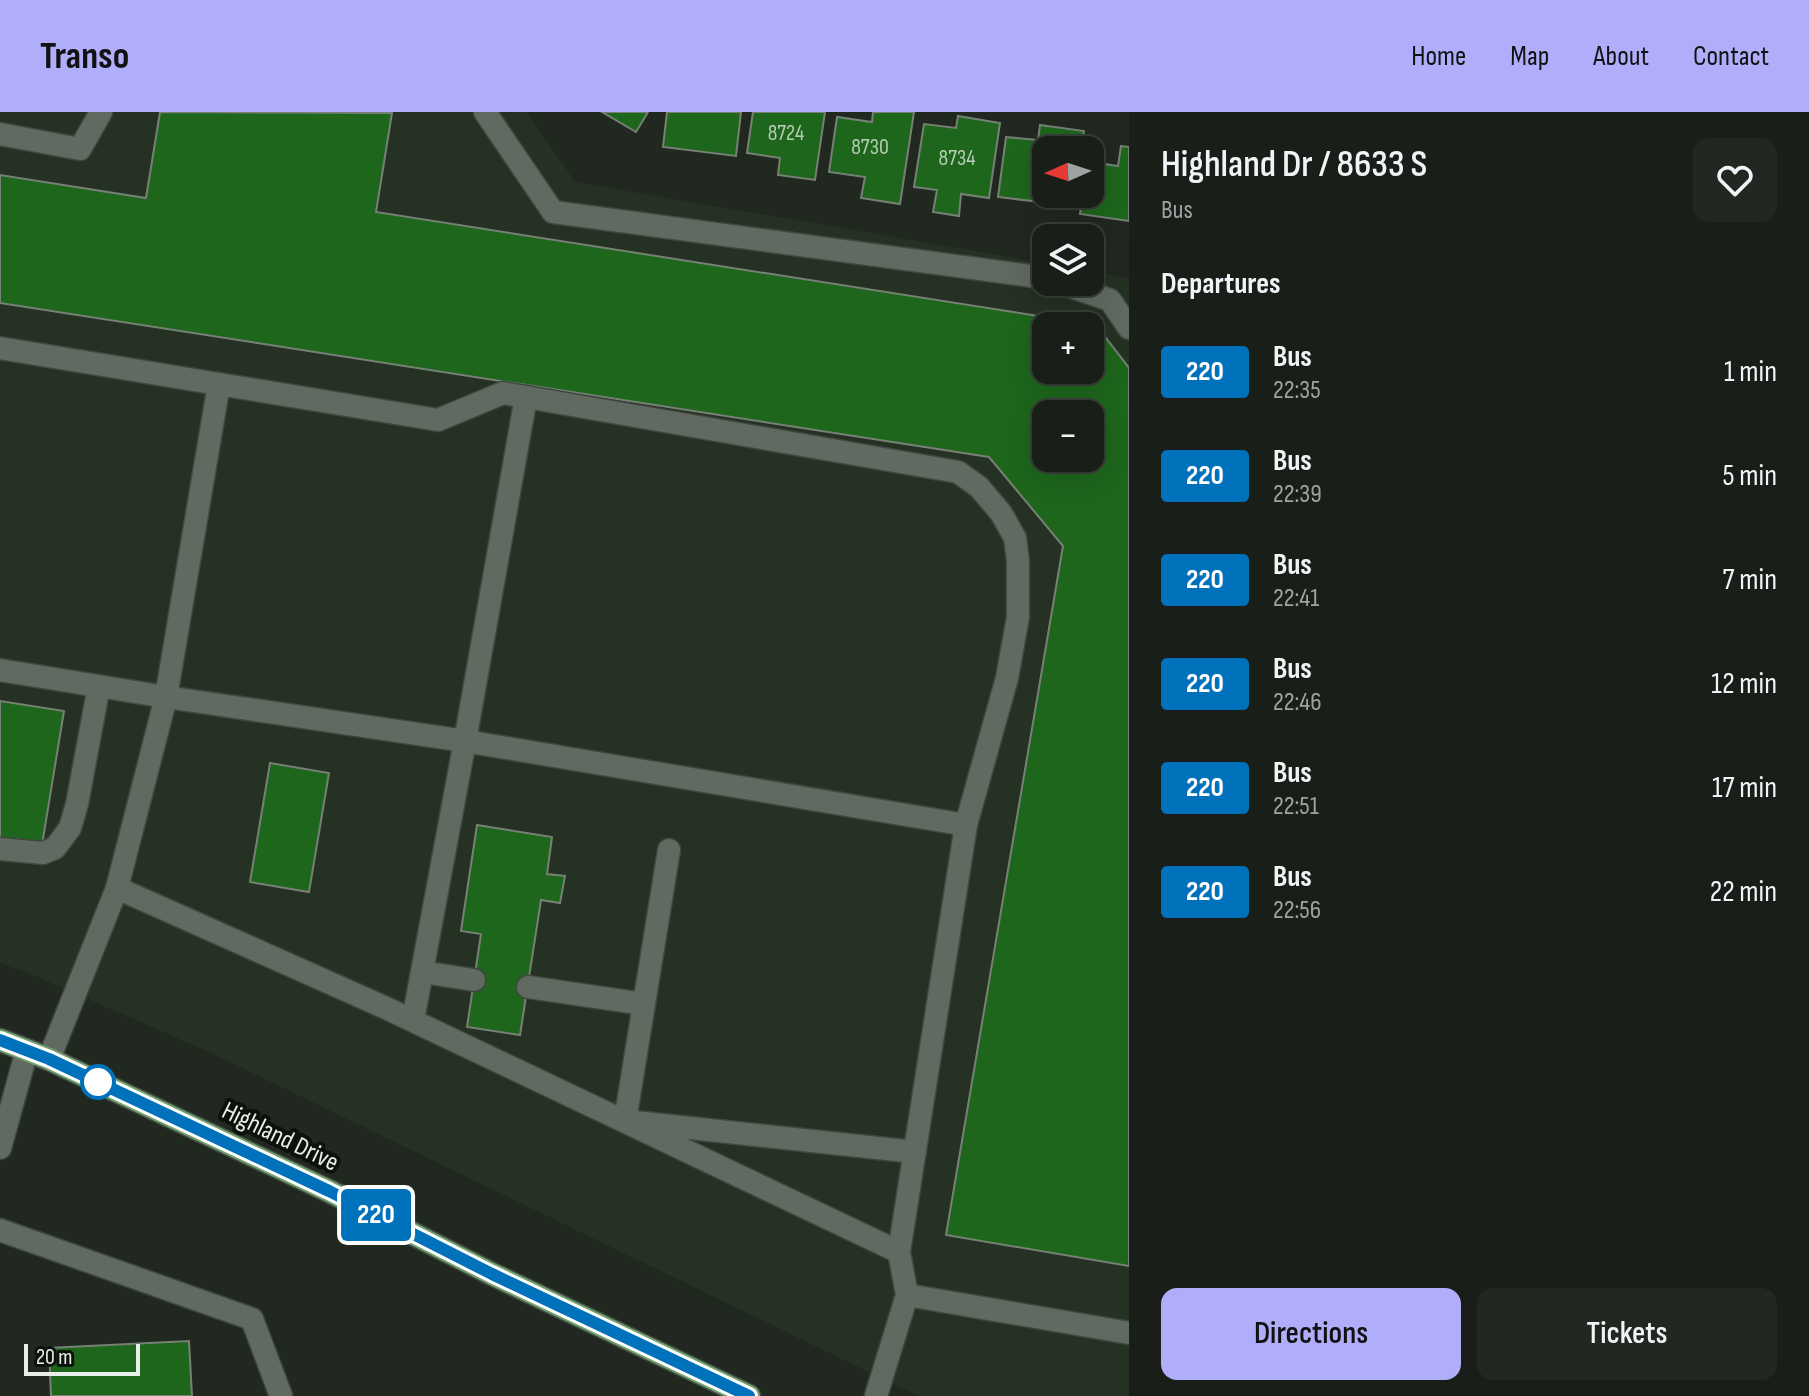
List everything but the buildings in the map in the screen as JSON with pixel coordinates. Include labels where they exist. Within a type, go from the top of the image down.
[{"type":"main road","name":"Highland Drive","points":[[0,1040],[49,1059],[329,1191],[492,1274],[749,1396]]},
{"type":"lane","points":[[0,134],[80,149],[101,112]]},
{"type":"lane","points":[[485,112],[553,212],[1032,276]]},
{"type":"lane","points":[[1098,296],[1110,300],[1129,328]]},
{"type":"lane","points":[[0,348],[438,420],[503,393],[958,472],[979,487],[1001,513],[1015,538],[1018,617],[1003,692],[966,825],[899,1252],[907,1295],[876,1396]]},
{"type":"lane","points":[[49,1059],[117,888],[166,697],[219,384]]},
{"type":"lane","points":[[413,1020],[526,397]]},
{"type":"lane","points":[[0,670],[465,741],[966,825]]},
{"type":"lane","points":[[0,849],[43,853],[63,840],[77,804],[99,686]]},
{"type":"lane","points":[[625,1121],[669,850]]},
{"type":"lane","points":[[117,888],[413,1020],[899,1252]]},
{"type":"lane","points":[[422,972],[474,980]]},
{"type":"lane","points":[[528,987],[644,1004]]},
{"type":"lane","points":[[0,1148],[27,1050]]},
{"type":"lane","points":[[625,1121],[915,1152]]},
{"type":"lane","points":[[0,1230],[252,1319],[281,1396]]},
{"type":"lane","points":[[907,1295],[1129,1333]]},
{"type":"shaded area","points":[[0,112],[527,112],[575,182],[1032,261],[1032,296],[1104,296],[1104,274],[1129,278],[1129,1396],[918,1396],[207,1051],[0,963]]},
{"type":"bus line","name":"220","points":[[0,1040],[49,1059],[329,1191],[492,1274],[749,1396]]}]
